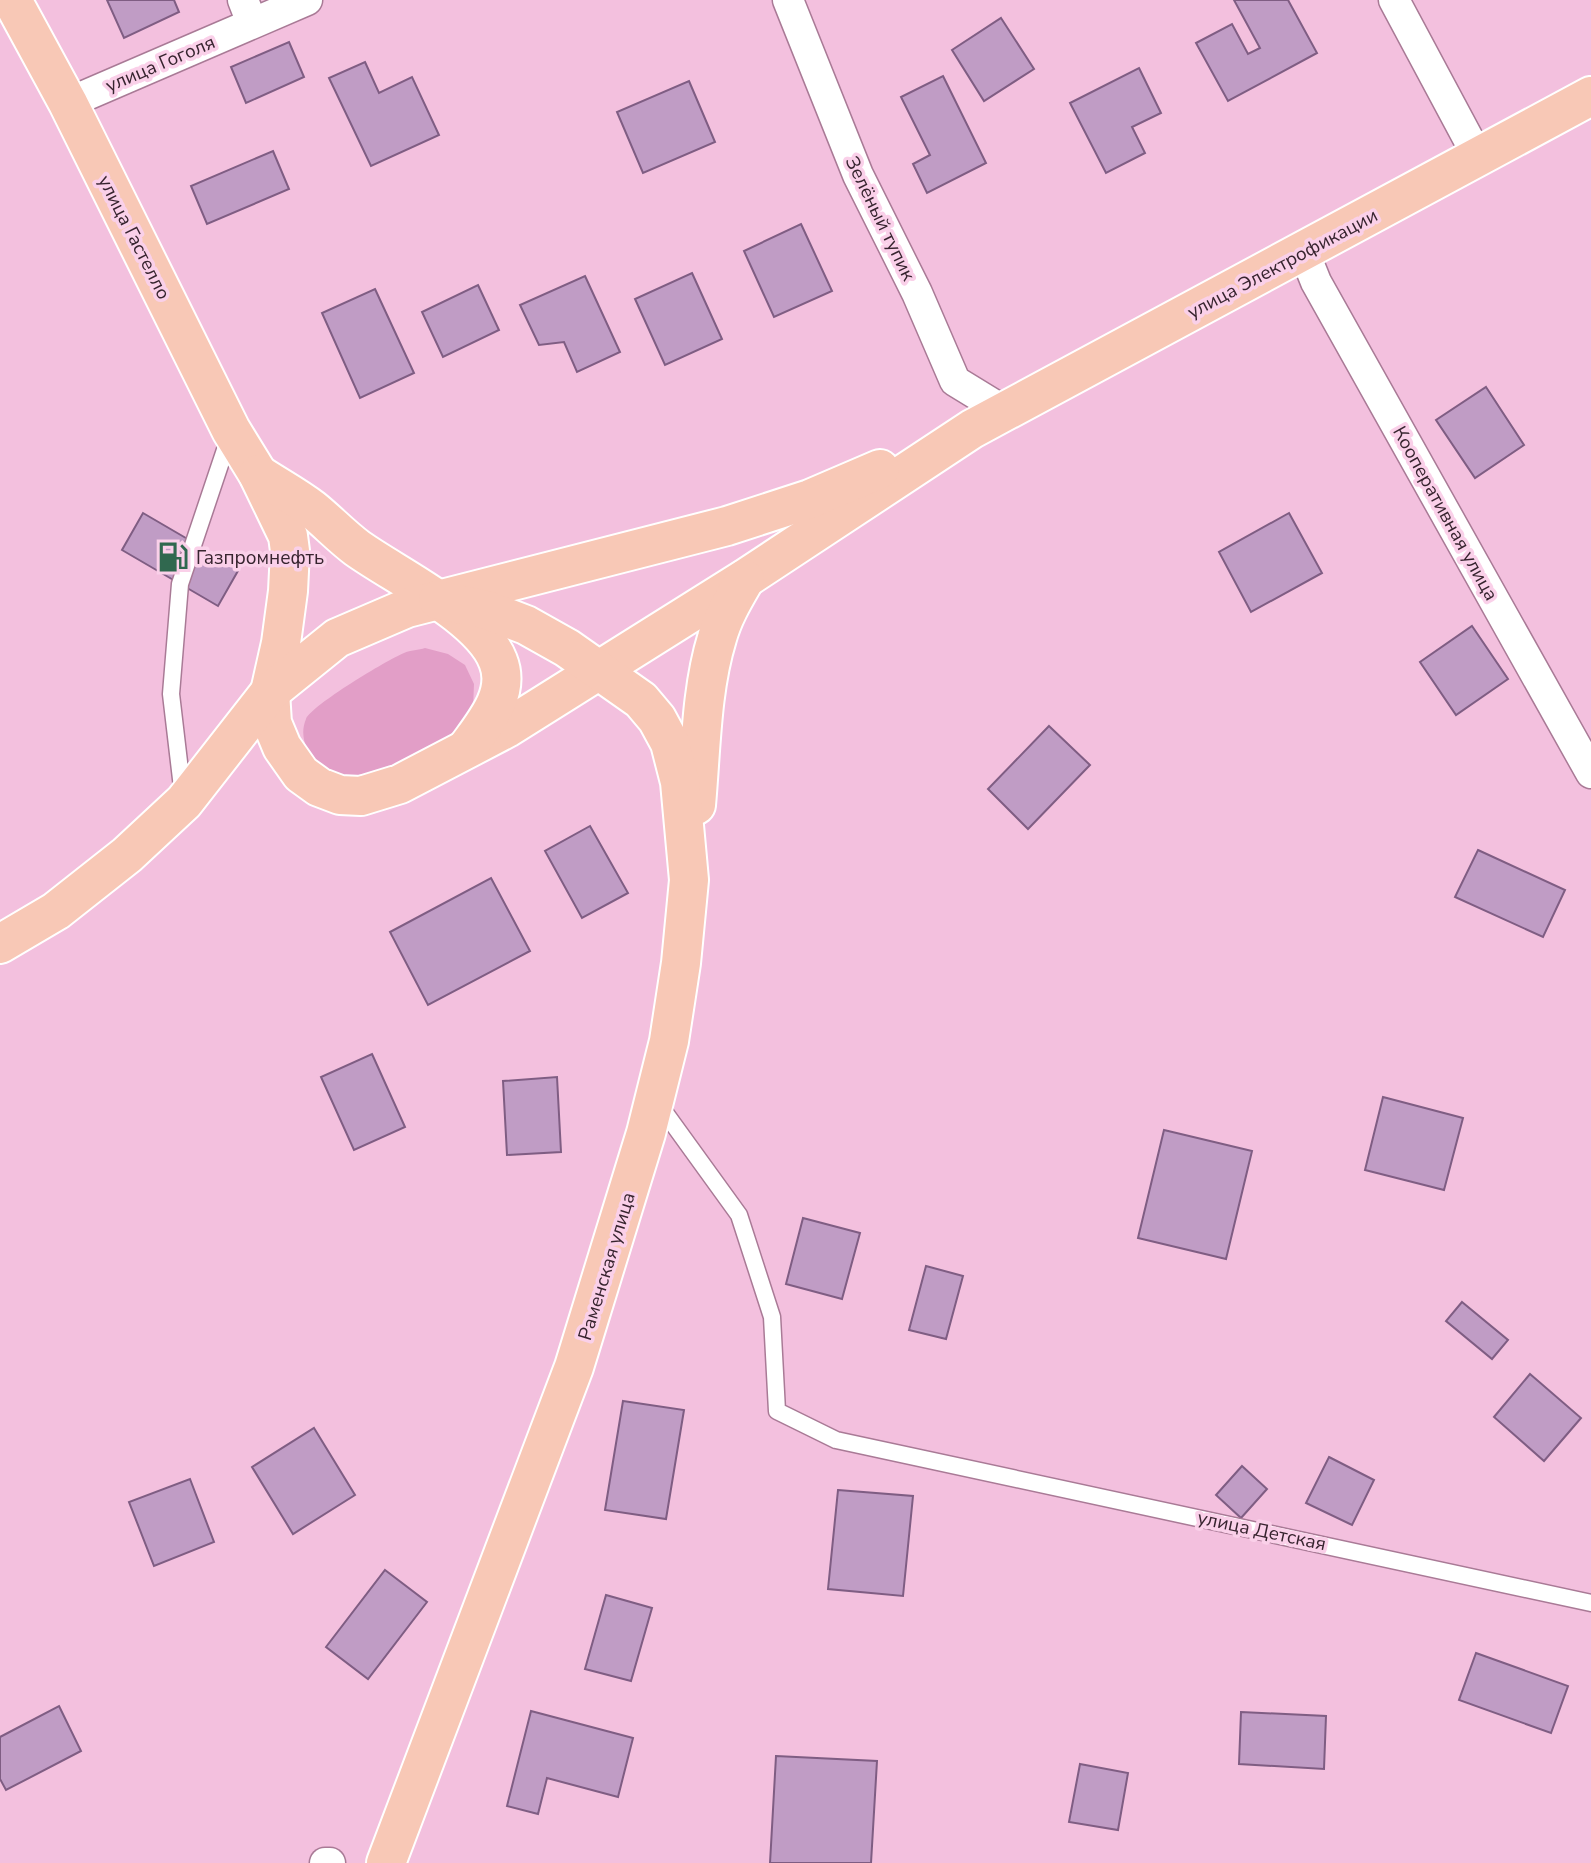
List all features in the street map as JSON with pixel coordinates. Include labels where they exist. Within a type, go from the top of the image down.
[{"type":"main road","name":"улица Гастелло","points":[[12,0],[68,103],[288,536],[288,591],[281,643],[270,692]]},
{"type":"main road","name":"улица Электрофикации","points":[[988,420],[1591,96]]},
{"type":"main road","points":[[270,692],[272,723],[282,747],[301,774],[319,787],[340,794],[362,796],[400,784],[507,728],[600,671],[988,420]]},
{"type":"main road","points":[[0,944],[56,911],[127,855],[184,802],[270,692],[337,638],[407,608],[727,526],[810,499],[988,420]]},
{"type":"main road","name":"улица Гастелло","points":[[258,474],[311,508],[355,546],[396,575],[438,600]]},
{"type":"main road","points":[[689,880],[708,685],[716,638],[729,605],[746,578]]},
{"type":"main road","points":[[438,600],[486,639],[499,662],[501,690],[491,713],[467,749]]},
{"type":"main road","name":"Раменская улица","points":[[386,1863],[574,1367],[655,1099],[673,1015],[689,880],[680,782],[670,743],[657,719],[641,700],[567,648],[526,625],[487,610],[438,600]]},
{"type":"street","name":"улица Гоголя","points":[[68,103],[247,11],[307,0]]},
{"type":"street","name":"Зелёный тупик","points":[[788,0],[858,175],[917,293],[955,381],[988,420]]},
{"type":"street","points":[[1394,0],[1479,157]]},
{"type":"street","name":"Кооперативная улица","points":[[1304,252],[1316,282],[1591,773]]},
{"type":"lane","points":[[184,802],[171,694],[180,584],[232,430]]},
{"type":"lane","name":"улица Детская","points":[[655,1099],[739,1215],[772,1317],[777,1411],[836,1440],[1591,1603]]},
{"type":"shaded area","points":[[425,648],[448,654],[465,665],[474,684],[473,709],[459,732],[364,783],[319,769],[308,752],[303,733],[306,719],[311,712],[382,664],[406,652]]},
{"type":"building","points":[[107,0],[174,0],[179,12],[124,38]]},
{"type":"building","points":[[1234,0],[1288,0],[1317,53],[1228,101],[1196,43],[1232,24],[1248,54],[1260,48]]},
{"type":"building","points":[[1001,18],[1034,69],[984,101],[952,50]]},
{"type":"building","points":[[289,42],[304,77],[246,103],[231,67]]},
{"type":"building","points":[[365,62],[379,93],[412,77],[439,135],[371,166],[329,78]]},
{"type":"building","points":[[1139,68],[1161,113],[1132,127],[1145,153],[1106,173],[1070,103]]},
{"type":"building","points":[[943,76],[986,163],[927,193],[913,164],[930,155],[901,97]]},
{"type":"building","points":[[689,81],[715,142],[643,173],[617,112]]},
{"type":"building","points":[[273,151],[289,189],[207,224],[191,186]]},
{"type":"building","points":[[801,224],[832,291],[774,317],[744,251]]},
{"type":"building","points":[[692,273],[722,339],[665,365],[635,299]]},
{"type":"building","points":[[585,276],[620,352],[577,372],[564,342],[539,345],[520,305]]},
{"type":"building","points":[[478,285],[499,330],[443,357],[422,312]]},
{"type":"building","points":[[375,289],[414,373],[360,398],[322,313]]},
{"type":"building","points":[[1486,387],[1524,445],[1475,478],[1436,420]]},
{"type":"building","points":[[143,513],[239,569],[218,606],[122,550]]},
{"type":"building","points":[[1289,513],[1322,573],[1251,612],[1219,552]]},
{"type":"building","points":[[1472,626],[1508,679],[1456,715],[1420,662]]},
{"type":"building","points":[[1049,726],[1090,765],[1028,829],[988,789]]},
{"type":"building","points":[[590,826],[628,893],[582,918],[545,851]]},
{"type":"building","points":[[1478,850],[1565,890],[1543,937],[1455,897]]},
{"type":"building","points":[[491,878],[530,951],[428,1005],[390,932]]},
{"type":"building","points":[[372,1054],[405,1127],[354,1150],[321,1077]]},
{"type":"building","points":[[557,1077],[561,1152],[507,1155],[503,1081]]},
{"type":"building","points":[[1383,1097],[1463,1118],[1444,1190],[1365,1170]]},
{"type":"building","points":[[1164,1130],[1252,1151],[1226,1259],[1138,1238]]},
{"type":"building","points":[[803,1218],[860,1233],[842,1299],[786,1284]]},
{"type":"building","points":[[926,1266],[963,1276],[946,1339],[909,1330]]},
{"type":"building","points":[[1462,1302],[1508,1340],[1492,1359],[1446,1321]]},
{"type":"building","points":[[1530,1374],[1581,1418],[1544,1461],[1494,1417]]},
{"type":"building","points":[[623,1401],[684,1410],[666,1519],[605,1510]]},
{"type":"building","points":[[314,1428],[355,1495],[293,1534],[252,1467]]},
{"type":"building","points":[[1329,1457],[1374,1480],[1352,1525],[1306,1503]]},
{"type":"building","points":[[1242,1466],[1267,1489],[1241,1518],[1216,1495]]},
{"type":"building","points":[[190,1479],[214,1542],[154,1566],[129,1502]]},
{"type":"building","points":[[838,1490],[913,1496],[903,1596],[828,1589]]},
{"type":"building","points":[[385,1570],[427,1602],[368,1679],[326,1647]]},
{"type":"building","points":[[606,1595],[652,1608],[631,1681],[585,1669]]},
{"type":"building","points":[[1476,1653],[1568,1686],[1551,1733],[1459,1700]]},
{"type":"building","points":[[59,1706],[81,1751],[6,1790],[0,1779],[0,1737]]},
{"type":"building","points":[[531,1711],[633,1738],[618,1797],[547,1778],[538,1814],[507,1806]]},
{"type":"building","points":[[1241,1712],[1326,1716],[1324,1769],[1239,1764]]},
{"type":"building","points":[[776,1756],[877,1761],[871,1863],[770,1863]]},
{"type":"building","points":[[1080,1764],[1128,1773],[1118,1830],[1069,1822]]},
{"type":"place","name":"Газпромнефть","points":[[173,557]]}]
